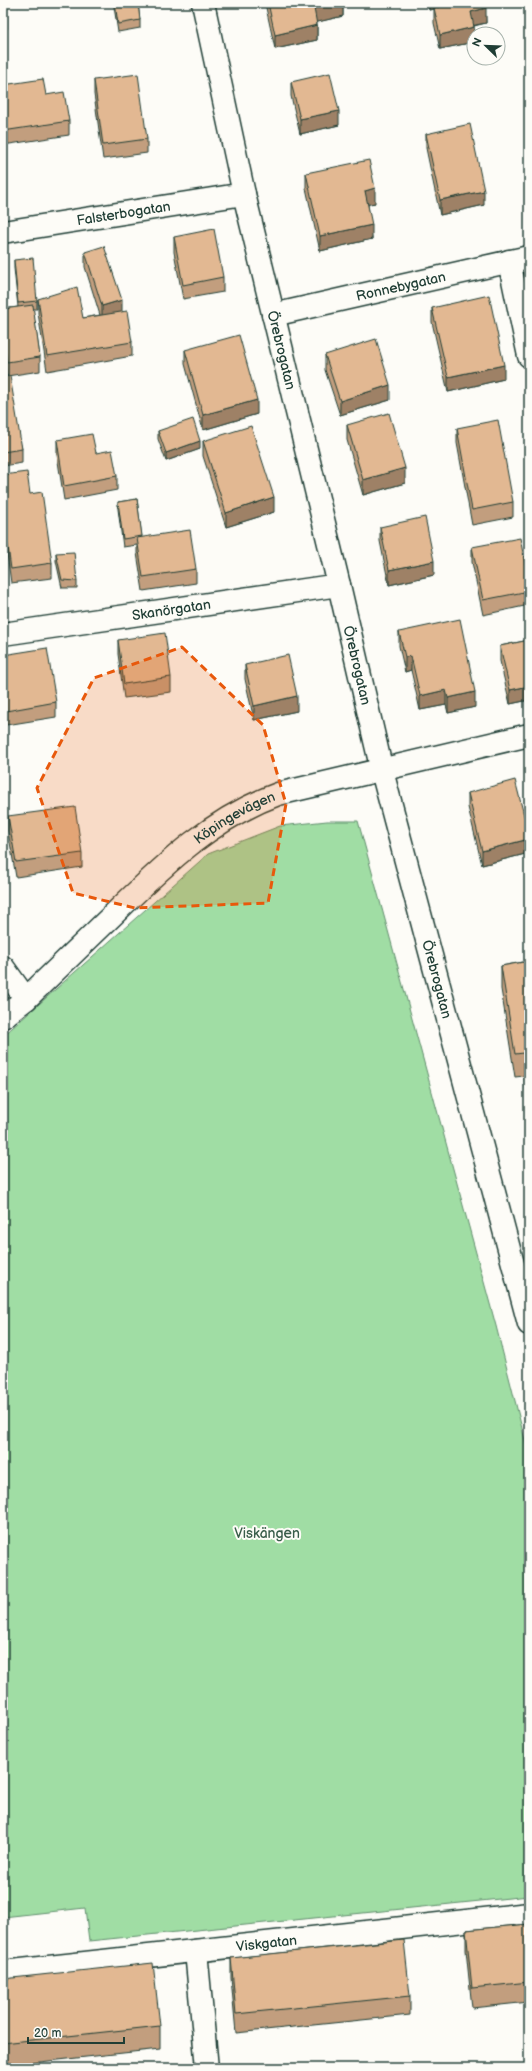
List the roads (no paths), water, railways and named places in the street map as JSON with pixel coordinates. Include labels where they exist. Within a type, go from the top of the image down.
[{"type":"street","name":"Örebrogatan","points":[[203,3],[244,194],[339,585],[382,771],[529,1324]]},
{"type":"street","name":"Falsterbogatan","points":[[3,232],[244,194]]},
{"type":"street","name":"Ronnebygatan","points":[[273,315],[519,259]]},
{"type":"street","points":[[519,259],[529,356]]},
{"type":"street","name":"Skanörgatan","points":[[3,634],[339,585]]},
{"type":"street","name":"Köpingevägen","points":[[3,1017],[26,999],[170,860],[233,814],[252,804],[278,794],[382,771],[529,735]]},
{"type":"street","points":[[3,967],[26,999]]},
{"type":"street","name":"Viskgatan","points":[[3,1972],[529,1914]]},
{"type":"street","points":[[196,1951],[207,2068]]},
{"type":"park label","name":"Viskängen","points":[[267,1533]]}]
